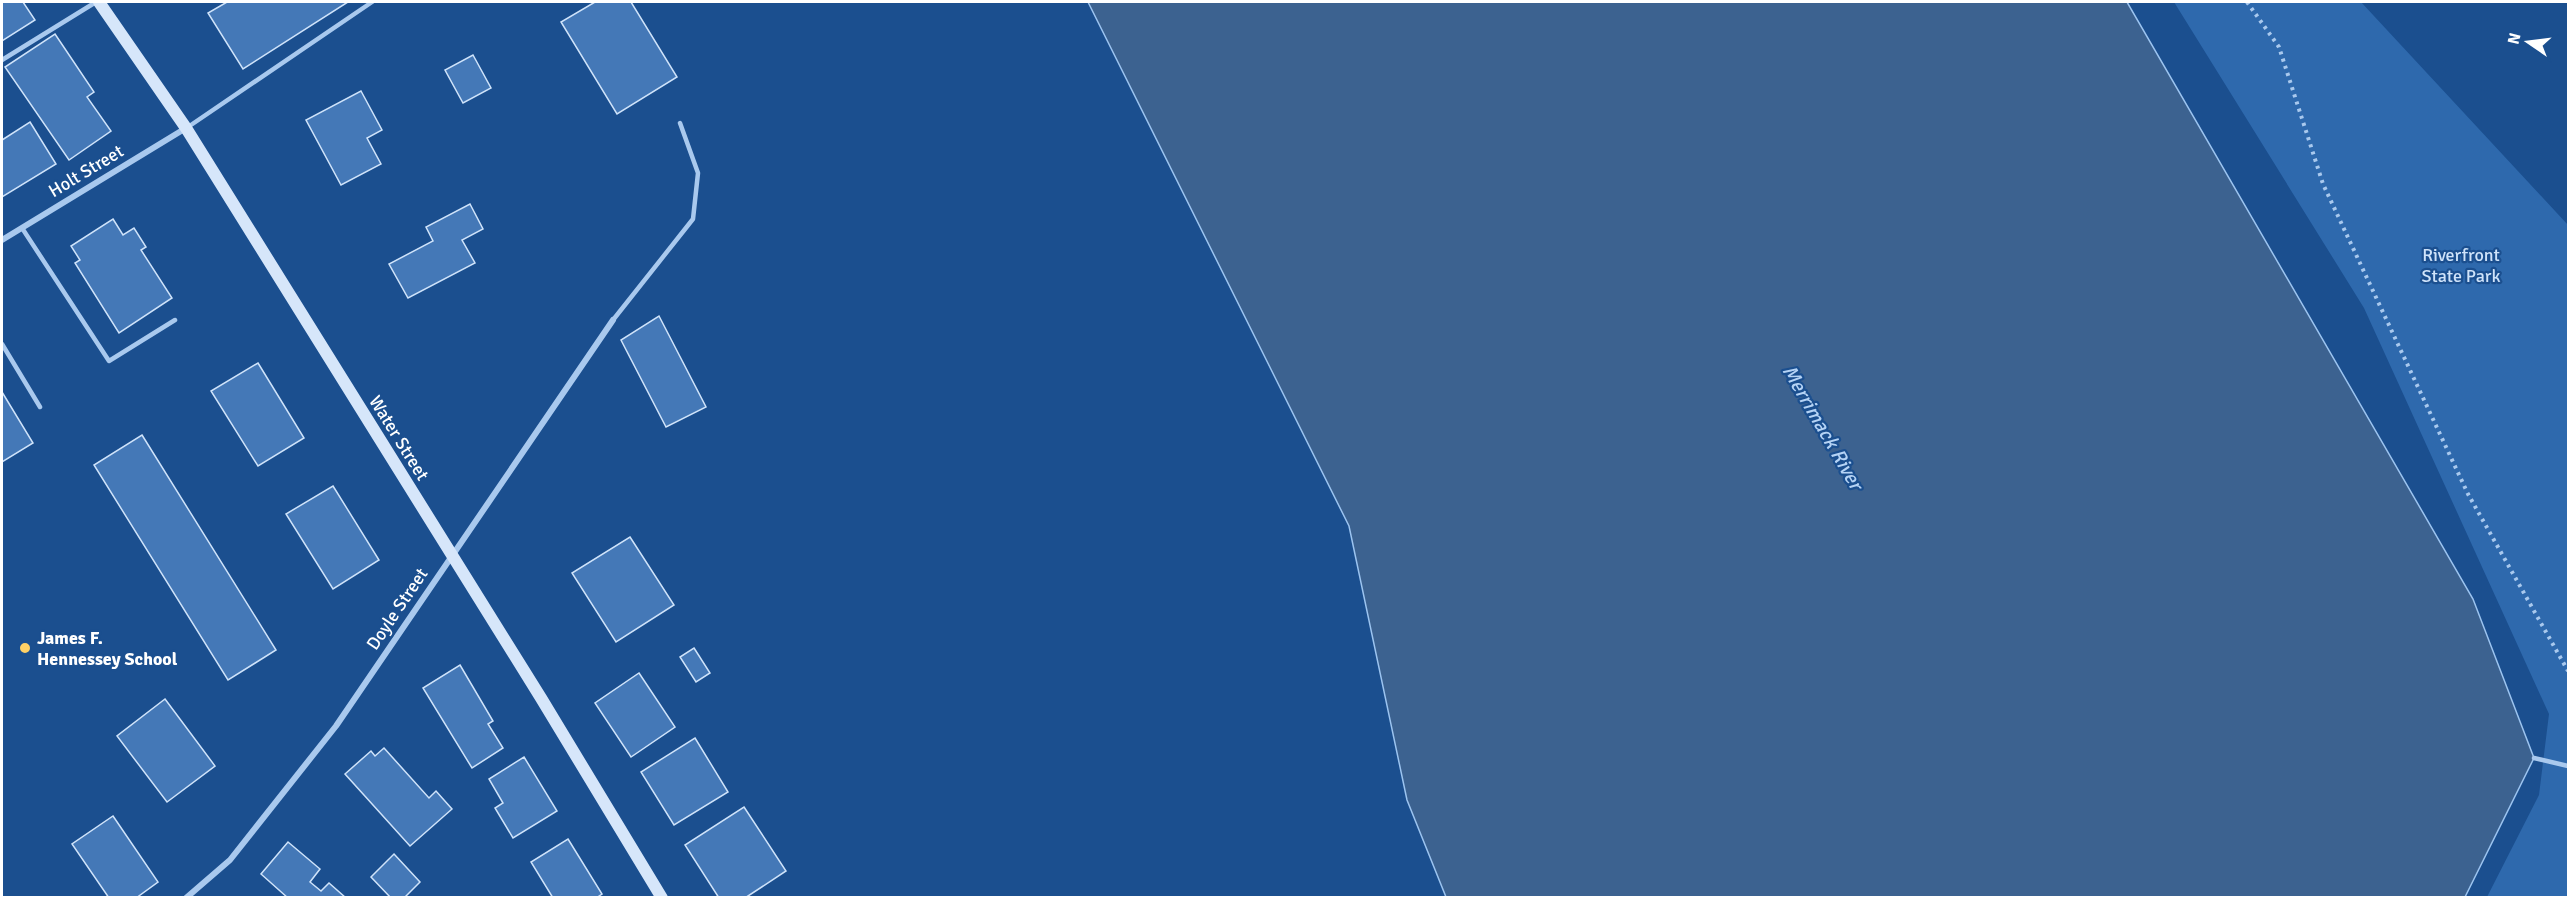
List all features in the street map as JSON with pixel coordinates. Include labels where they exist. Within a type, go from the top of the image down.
[{"type":"main road","name":"Water Street","points":[[98,2],[186,128],[541,698],[662,897]]},
{"type":"street","name":"Holt Street","points":[[2,240],[186,128]]},
{"type":"street","name":"Doyle Street","points":[[186,897],[230,860],[336,726],[613,320]]},
{"type":"lane","points":[[2,60],[98,2]]},
{"type":"lane","points":[[186,128],[372,2]]},
{"type":"lane","points":[[613,320],[693,219],[698,173],[680,123]]},
{"type":"lane","points":[[22,228],[109,361],[175,320]]},
{"type":"lane","points":[[2,344],[40,407]]},
{"type":"lane","points":[[2534,758],[2568,766]]},
{"type":"path","points":[[2247,2],[2279,47],[2323,184],[2468,494],[2568,671]]},
{"type":"green space","name":"Riverfront State Park","points":[[2174,2],[2361,2],[2568,225],[2568,897],[2487,897],[2539,795],[2549,714],[2364,308]]},
{"type":"water","name":"Merrimack River","points":[[1088,2],[2127,2],[2473,599],[2534,758],[2465,897],[1446,897],[1407,800],[1349,526]]},
{"type":"building","points":[[2,2],[23,2],[35,20],[2,41]]},
{"type":"building","points":[[227,2],[348,2],[243,69],[208,13]]},
{"type":"building","points":[[595,2],[631,2],[677,77],[617,114],[561,22]]},
{"type":"building","points":[[55,34],[94,92],[87,97],[111,131],[69,160],[5,67]]},
{"type":"building","points":[[473,55],[491,88],[463,103],[445,70]]},
{"type":"building","points":[[361,91],[382,130],[367,138],[381,164],[341,185],[306,120]]},
{"type":"building","points":[[30,122],[56,164],[2,197],[2,140]]},
{"type":"building","points":[[470,204],[483,229],[462,240],[475,263],[408,298],[389,264],[433,241],[426,227]]},
{"type":"building","points":[[113,219],[123,235],[134,228],[146,247],[141,250],[172,298],[119,333],[75,263],[80,260],[71,246]]},
{"type":"building","points":[[659,316],[706,407],[666,427],[621,340]]},
{"type":"building","points":[[258,363],[304,438],[258,466],[211,391]]},
{"type":"building","points":[[2,392],[33,443],[2,462]]},
{"type":"building","points":[[142,435],[276,650],[228,680],[94,465]]},
{"type":"building","points":[[333,486],[379,560],[333,589],[286,514]]},
{"type":"building","points":[[630,537],[674,605],[616,642],[572,573]]},
{"type":"building","points":[[694,648],[710,673],[696,682],[680,657]]},
{"type":"building","points":[[460,665],[493,721],[488,724],[503,748],[472,768],[423,688]]},
{"type":"building","points":[[639,673],[675,727],[631,757],[595,703]]},
{"type":"building","points":[[165,699],[215,766],[167,802],[117,736]]},
{"type":"building","points":[[695,738],[728,792],[674,825],[641,772]]},
{"type":"building","points":[[384,748],[429,798],[436,791],[452,809],[410,846],[345,774],[371,751],[375,756]]},
{"type":"building","points":[[524,757],[557,811],[513,838],[495,808],[503,803],[489,779]]},
{"type":"building","points":[[744,807],[786,871],[745,898],[719,898],[685,845]]},
{"type":"building","points":[[113,816],[158,882],[136,898],[109,898],[72,844]]},
{"type":"building","points":[[568,839],[602,894],[596,898],[553,898],[531,862]]},
{"type":"building","points":[[288,842],[320,869],[310,882],[321,891],[329,883],[346,898],[288,898],[261,874]]},
{"type":"building","points":[[394,854],[420,882],[404,898],[391,898],[371,877]]},
{"type":"place","name":"James F. Hennessey School","points":[[25,648]]}]
